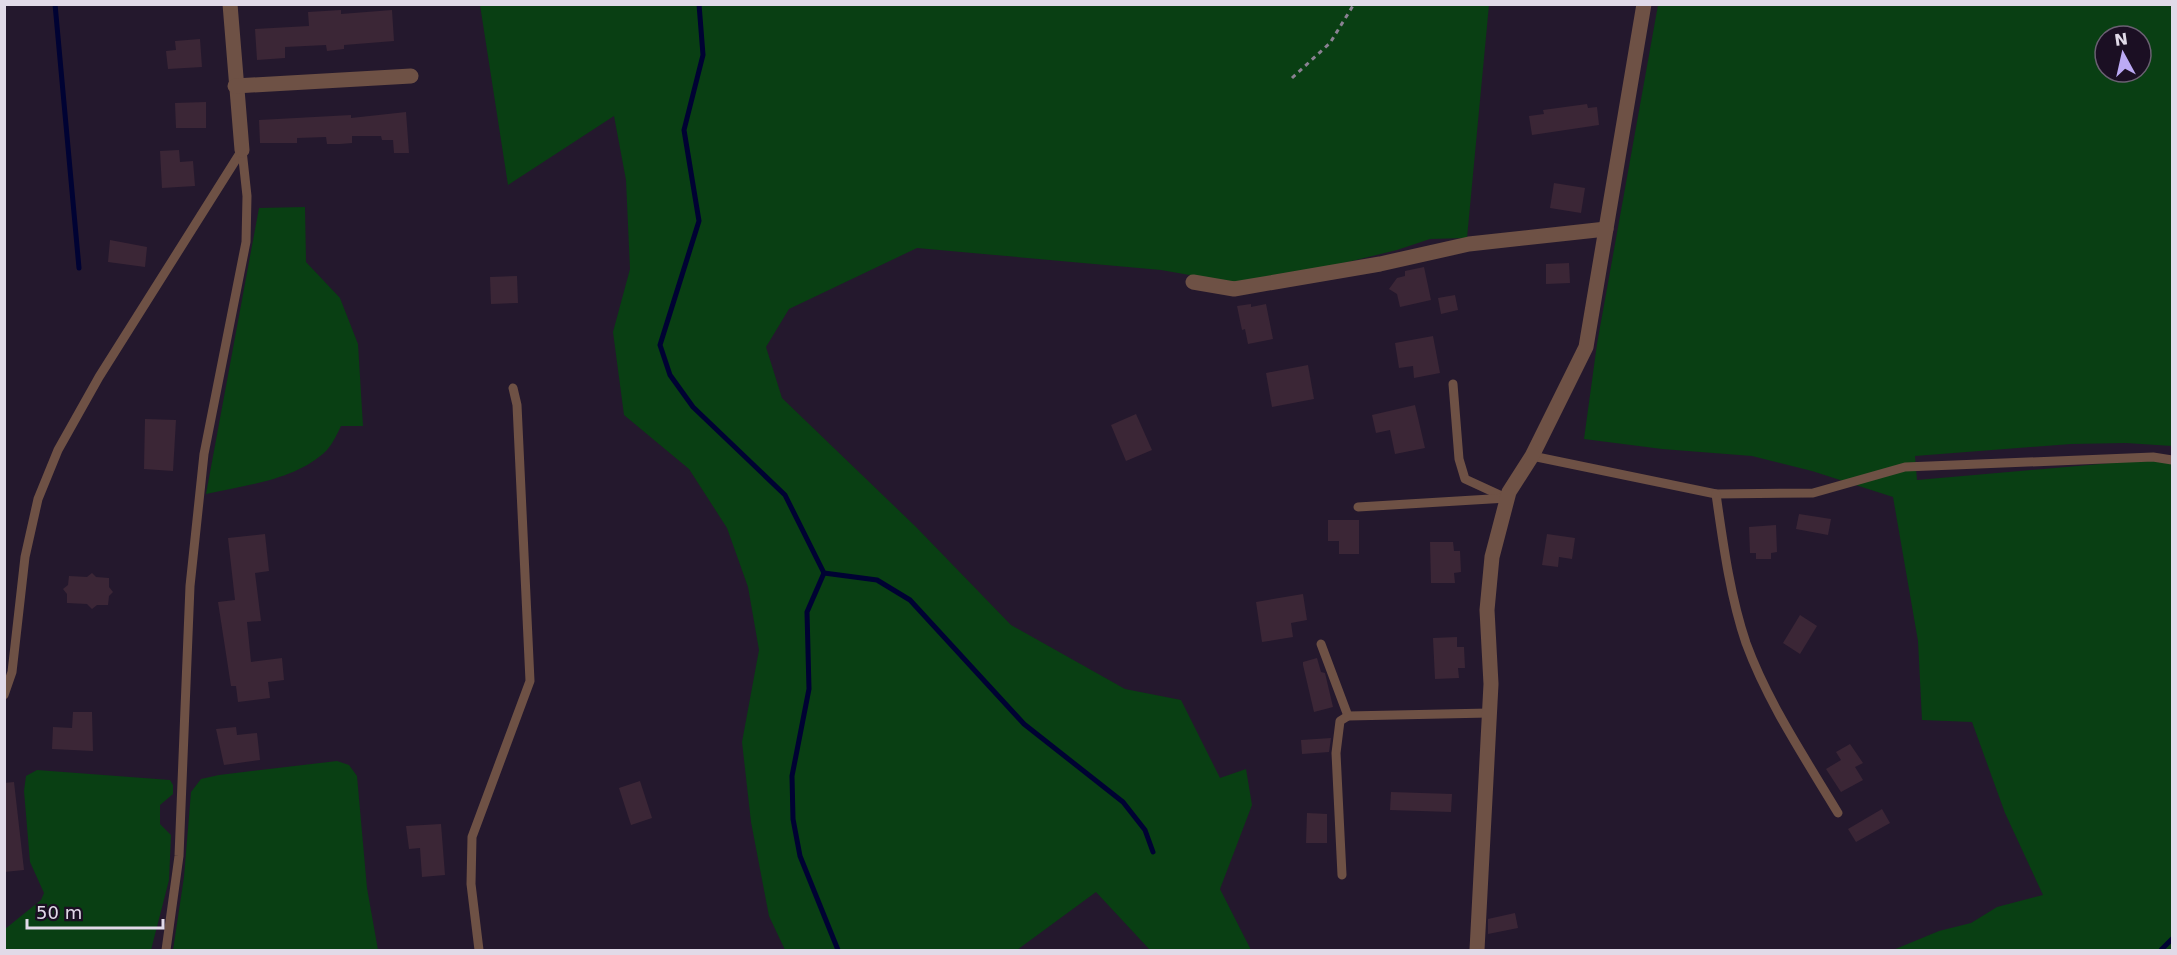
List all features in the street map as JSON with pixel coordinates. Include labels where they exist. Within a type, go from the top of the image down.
[{"type":"street","points":[[231,4],[235,86],[242,150]]},
{"type":"street","points":[[1477,951],[1491,684],[1486,610],[1492,557],[1507,498],[1532,456],[1586,347],[1644,4]]},
{"type":"street","points":[[235,86],[411,76]]},
{"type":"street","points":[[1193,282],[1234,289],[1380,264],[1469,244],[1606,228]]},
{"type":"lane","points":[[4,695],[12,672],[25,557],[38,499],[58,450],[99,377],[242,150]]},
{"type":"lane","points":[[166,951],[179,856],[190,586],[204,454],[246,242],[247,196],[242,150]]},
{"type":"lane","points":[[1453,384],[1459,459],[1465,479],[1507,498]]},
{"type":"lane","points":[[479,951],[471,884],[472,837],[530,681],[518,417],[513,388]]},
{"type":"lane","points":[[1532,456],[1716,494],[1814,493],[1905,467],[2153,457],[2172,460]]},
{"type":"lane","points":[[1716,494],[1738,615],[1747,644],[1786,726],[1838,813]]},
{"type":"lane","points":[[1358,507],[1507,498]]},
{"type":"lane","points":[[1321,644],[1348,716]]},
{"type":"lane","points":[[1342,874],[1336,753],[1340,721],[1348,716],[1489,712]]},
{"type":"path","points":[[1292,78],[1330,43],[1354,4]]},
{"type":"green space","points":[[480,5],[1489,5],[1467,238],[1430,239],[1397,250],[1311,271],[1235,283],[1161,270],[917,248],[789,309],[766,347],[782,398],[916,527],[1011,625],[1125,689],[1181,700],[1220,778],[1246,769],[1252,805],[1220,889],[1251,950],[1150,950],[1096,892],[1017,950],[785,950],[769,916],[751,822],[742,742],[759,650],[748,587],[727,528],[689,469],[624,415],[613,332],[630,269],[626,180],[614,116],[508,185]]},
{"type":"green space","points":[[1658,5],[2172,5],[2172,446],[2126,443],[2071,444],[1915,456],[1917,480],[2157,459],[2172,460],[2172,950],[1893,950],[1939,931],[1971,923],[1997,907],[2043,895],[2005,813],[1972,722],[1922,720],[1918,641],[1893,497],[1812,471],[1752,456],[1662,449],[1584,439],[1597,344]]},
{"type":"green space","points":[[305,207],[306,262],[340,298],[358,344],[363,426],[341,426],[327,450],[315,460],[286,475],[206,494],[259,208]]},
{"type":"green space","points":[[337,761],[349,765],[357,776],[367,888],[378,950],[173,950],[184,877],[191,792],[201,779]]},
{"type":"green space","points":[[37,770],[170,780],[173,785],[173,794],[160,805],[160,824],[171,835],[169,880],[151,950],[5,950],[5,929],[41,900],[44,893],[30,862],[24,791],[26,776]]},
{"type":"building","points":[[341,10],[341,14],[392,10],[394,41],[344,45],[344,49],[327,51],[326,45],[285,47],[285,58],[257,60],[255,29],[309,26],[308,12]]},
{"type":"building","points":[[200,39],[202,67],[168,69],[166,51],[176,50],[175,41]]},
{"type":"building","points":[[206,102],[206,128],[176,128],[175,103]]},
{"type":"building","points":[[1587,104],[1588,108],[1597,107],[1599,125],[1532,135],[1529,116],[1544,114],[1543,110]]},
{"type":"building","points":[[406,112],[409,153],[394,153],[393,140],[382,140],[381,136],[352,136],[352,143],[340,144],[327,144],[326,137],[297,138],[297,143],[260,143],[259,120],[351,115],[351,118]]},
{"type":"building","points":[[179,150],[180,162],[193,161],[195,186],[162,188],[160,151]]},
{"type":"building","points":[[1554,183],[1585,188],[1581,213],[1550,208]]},
{"type":"building","points":[[110,240],[147,247],[145,267],[108,262]]},
{"type":"building","points":[[1569,263],[1570,283],[1546,284],[1546,264]]},
{"type":"building","points":[[1424,267],[1431,300],[1400,307],[1397,294],[1389,289],[1397,278],[1405,276],[1405,271]]},
{"type":"building","points":[[517,276],[518,303],[491,304],[490,277]]},
{"type":"building","points":[[1455,295],[1458,310],[1441,314],[1438,298]]},
{"type":"building","points":[[1251,304],[1251,307],[1266,304],[1273,339],[1248,344],[1245,329],[1242,330],[1237,306]]},
{"type":"building","points":[[1433,336],[1440,373],[1414,378],[1413,366],[1399,368],[1395,343]]},
{"type":"building","points":[[1308,365],[1314,399],[1272,407],[1266,373]]},
{"type":"building","points":[[1415,405],[1425,448],[1395,454],[1390,430],[1376,433],[1372,415]]},
{"type":"building","points":[[1136,414],[1152,450],[1126,461],[1111,425]]},
{"type":"building","points":[[145,419],[176,420],[173,471],[144,469]]},
{"type":"building","points":[[1799,514],[1831,519],[1828,535],[1796,529]]},
{"type":"building","points":[[1328,520],[1359,520],[1359,554],[1339,554],[1339,541],[1328,541]]},
{"type":"building","points":[[1776,525],[1777,552],[1771,553],[1771,559],[1756,559],[1756,553],[1750,553],[1749,527]]},
{"type":"building","points":[[265,534],[269,571],[255,573],[261,621],[247,622],[251,662],[282,658],[284,680],[268,682],[270,698],[238,702],[236,686],[231,686],[218,602],[235,600],[228,538]]},
{"type":"building","points":[[1547,534],[1575,538],[1572,559],[1559,557],[1558,567],[1542,565]]},
{"type":"building","points":[[1430,542],[1453,542],[1454,551],[1460,551],[1461,572],[1454,573],[1455,583],[1431,583]]},
{"type":"building","points":[[92,573],[96,577],[109,578],[109,587],[113,592],[109,596],[108,605],[97,605],[92,609],[87,604],[67,603],[67,594],[63,589],[68,585],[69,576],[87,577]]},
{"type":"building","points":[[1303,594],[1307,620],[1291,623],[1293,637],[1262,642],[1256,602]]},
{"type":"building","points":[[1800,615],[1817,626],[1800,654],[1783,643]]},
{"type":"building","points":[[1457,637],[1457,647],[1464,647],[1465,668],[1458,668],[1459,678],[1435,679],[1433,638]]},
{"type":"building","points":[[1317,658],[1321,672],[1325,673],[1333,707],[1314,712],[1303,662]]},
{"type":"building","points":[[73,712],[92,712],[93,751],[52,749],[53,727],[72,728]]},
{"type":"building","points":[[236,727],[237,735],[257,733],[260,760],[224,765],[216,729]]},
{"type":"building","points":[[1331,738],[1329,752],[1302,754],[1301,740]]},
{"type":"building","points":[[1850,744],[1863,763],[1855,767],[1863,780],[1841,792],[1826,769],[1841,760],[1836,752]]},
{"type":"building","points":[[640,781],[652,818],[631,825],[619,788]]},
{"type":"building","points":[[14,782],[24,870],[4,872],[4,783]]},
{"type":"building","points":[[1391,792],[1452,794],[1451,812],[1390,810]]},
{"type":"building","points":[[1882,809],[1890,823],[1856,842],[1848,829]]},
{"type":"building","points":[[1307,813],[1327,814],[1327,843],[1306,843]]},
{"type":"building","points":[[441,824],[445,875],[422,877],[420,848],[409,849],[406,826]]},
{"type":"building","points":[[1515,913],[1518,928],[1488,934],[1488,919]]},
{"type":"waterway","points":[[55,4],[79,268]]},
{"type":"waterway","points":[[699,4],[703,55],[684,130],[699,221],[660,345],[670,375],[693,407],[785,495],[824,573],[877,580],[910,600],[1024,724],[1123,802],[1145,830],[1153,852]]},
{"type":"waterway","points":[[824,573],[807,612],[809,689],[792,776],[793,819],[800,856],[838,950]]},
{"type":"waterway","points":[[2161,950],[2172,939]]}]
